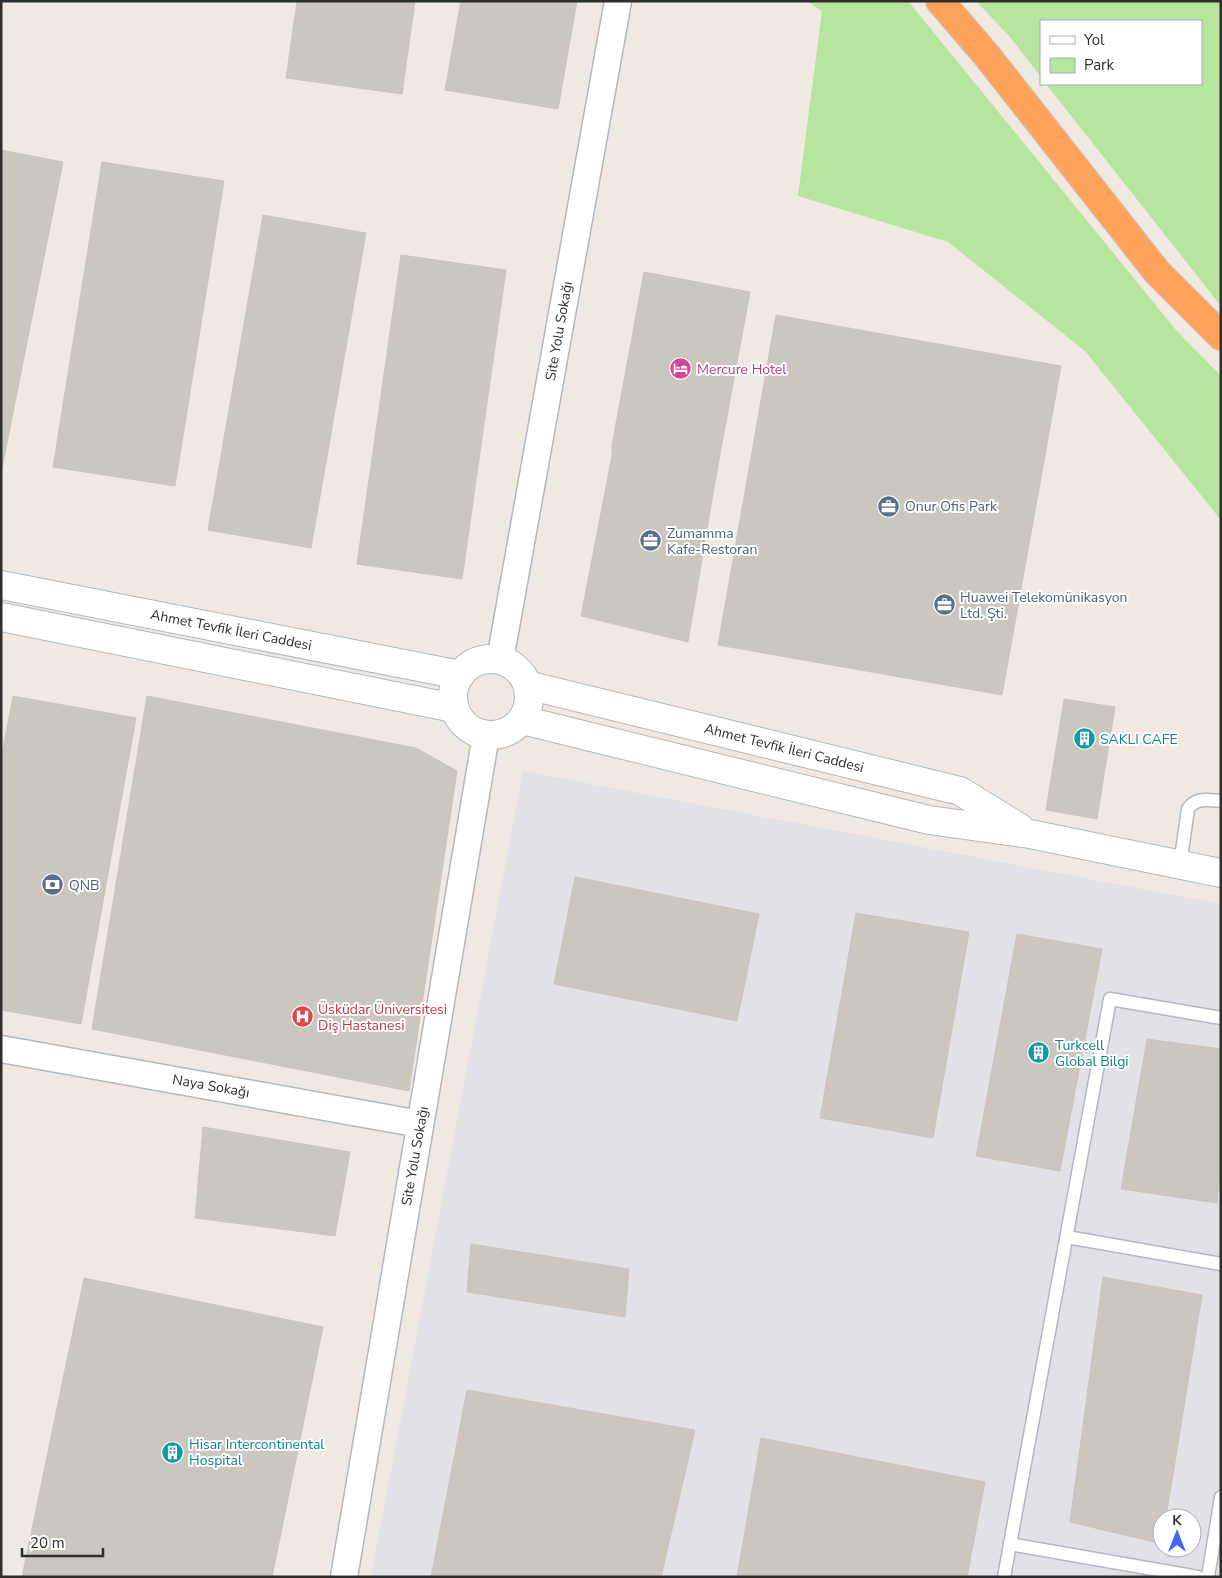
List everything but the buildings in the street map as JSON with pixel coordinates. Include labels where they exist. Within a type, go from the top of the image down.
[{"type":"highway","points":[[940,1],[988,57],[1157,272],[1221,336]]},
{"type":"street","name":"Site Yolu Sokağı","points":[[500,660],[618,1]]},
{"type":"street","name":"Ahmet Tevfik İleri Caddesi","points":[[1,585],[460,675]]},
{"type":"street","points":[[1,618],[454,708]]},
{"type":"street","points":[[488,659],[500,660],[511,665],[521,674],[527,685],[530,697],[528,709],[522,720],[506,732],[486,735],[475,732],[458,718],[454,708],[454,691],[460,675],[468,667],[488,659]]},
{"type":"street","name":"Ahmet Tevfik İleri Caddesi","points":[[527,685],[960,791],[1030,834]]},
{"type":"street","name":"Ahmet Tevfik İleri Caddesi","points":[[522,720],[929,820],[1030,834],[1221,873]]},
{"type":"street","name":"Site Yolu Sokağı","points":[[344,1577],[486,735]]},
{"type":"street","name":"Naya Sokağı","points":[[1,1049],[420,1124]]},
{"type":"lane","points":[[1180,865],[1188,809],[1191,805],[1201,800],[1221,802]]},
{"type":"lane","points":[[1004,1577],[1110,999],[1221,1018]]},
{"type":"lane","points":[[1067,1237],[1221,1264]]},
{"type":"lane","points":[[1208,1577],[1221,1497]]},
{"type":"lane","points":[[1010,1544],[1198,1577]]},
{"type":"shaded area","points":[[523,771],[1221,904],[1221,1577],[371,1577]]},
{"type":"green space","points":[[807,1],[908,1],[1176,330],[1221,376],[1221,520],[1085,351],[948,242],[798,196],[822,11]]},
{"type":"green space","points":[[976,1],[1221,1],[1221,306],[1047,85],[1202,85],[1202,20],[1040,20],[1040,76],[1010,37]]},
{"type":"place","name":"Mercure Hotel","points":[[681,369]]},
{"type":"place","name":"Onur Ofis Park","points":[[889,506]]},
{"type":"place","name":"Zumamma Kafe-Restoran","points":[[651,541]]},
{"type":"place","name":"Huawei Telekomünikasyon Ltd. Şti.","points":[[944,605]]},
{"type":"place","name":"SAKLI CAFE","points":[[1084,739]]},
{"type":"place","name":"QNB","points":[[53,885]]},
{"type":"place","name":"Üsküdar Üniversitesi Diş Hastanesi","points":[[302,1017]]},
{"type":"place","name":"Turkcell Global Bilgi","points":[[1039,1053]]},
{"type":"place","name":"Hisar Intercontinental Hospital","points":[[173,1452]]}]
